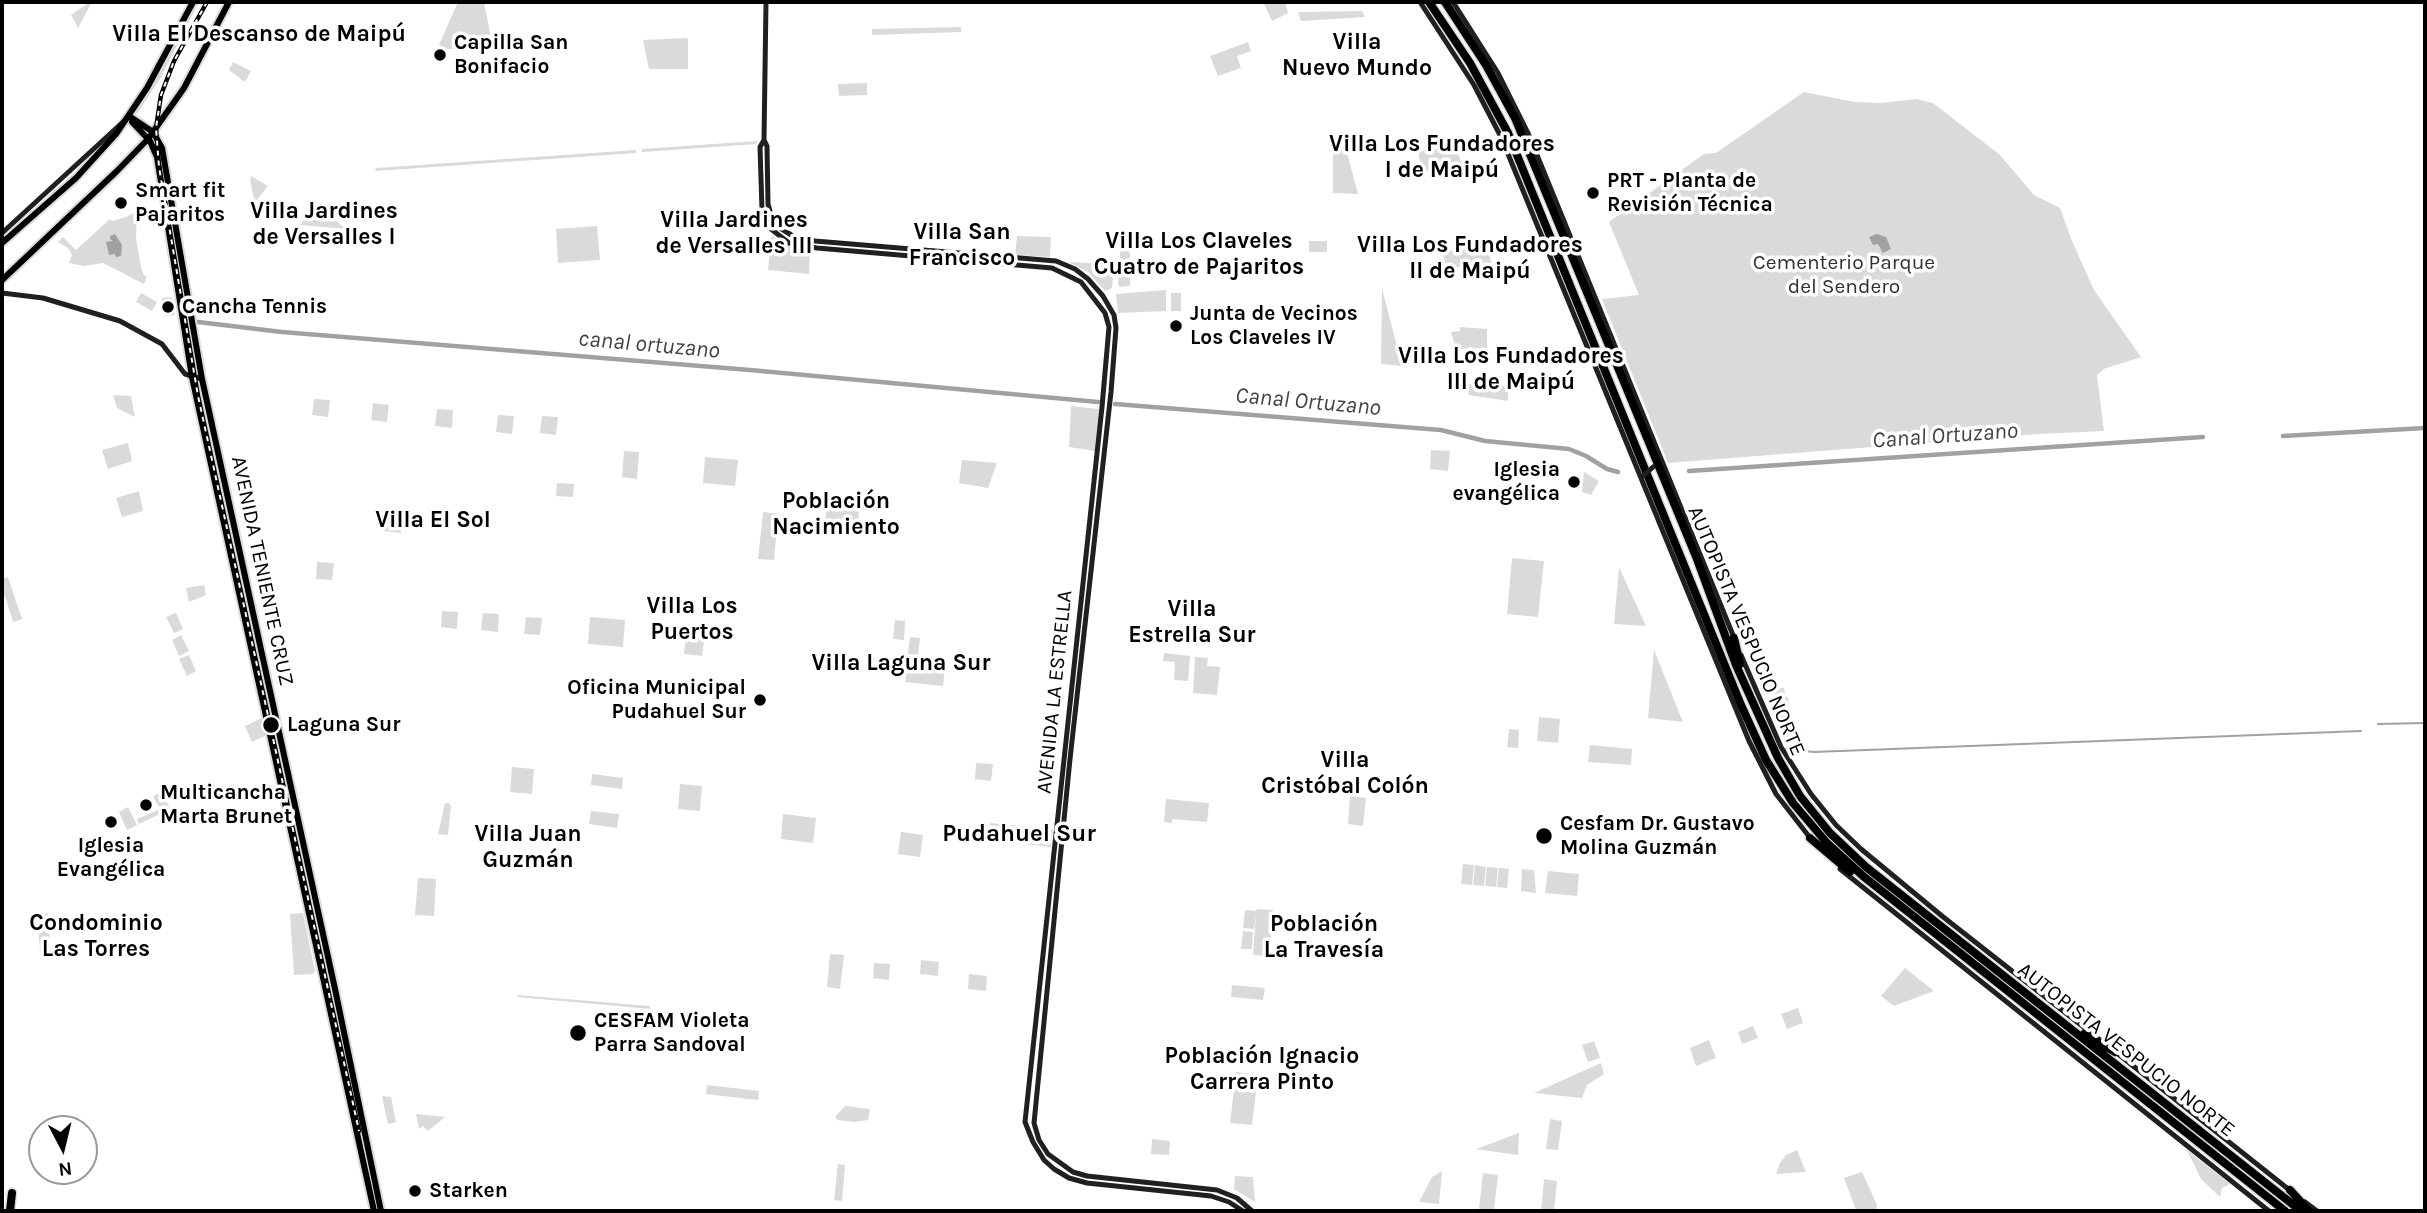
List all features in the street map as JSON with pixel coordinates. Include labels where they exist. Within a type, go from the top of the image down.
[{"type":"highway","name":"AUTOPISTA VESPUCIO NORTE","points":[[1429,2],[1470,63],[1508,133],[1760,749],[1787,794],[1826,843],[1880,890],[2285,1211]]},
{"type":"highway","name":"AUTOPISTA VESPUCIO NORTE","points":[[1445,2],[1486,65],[1521,131],[1697,559],[1747,690],[1783,768],[1800,796],[1830,833],[1866,867],[2301,1211]]},
{"type":"highway","points":[[1706,638],[1724,663]]},
{"type":"highway","points":[[1734,638],[1747,690]]},
{"type":"highway","points":[[1810,838],[1856,877],[1880,890]]},
{"type":"highway","points":[[2061,1021],[2115,1052]]},
{"type":"highway","points":[[2290,1190],[2309,1211]]},
{"type":"highway","points":[[10,1211],[12,1193]]},
{"type":"main road","points":[[2,243],[81,173],[128,117],[147,88],[193,2]]},
{"type":"main road","points":[[2,280],[117,172],[148,139],[184,88],[229,2]]},
{"type":"main road","points":[[766,2],[764,140],[767,146],[770,212],[780,228],[793,236],[818,241],[1047,260],[1062,264],[1080,273],[1099,291],[1115,317],[1107,391]]},
{"type":"main road","points":[[1420,2],[1468,75],[1501,137],[1706,638],[1757,759],[1776,794],[1810,838],[1850,877],[2269,1211]]},
{"type":"main road","points":[[1453,2],[1495,67],[1528,133],[1780,747],[1811,794],[1836,825],[1861,849],[1942,916],[2317,1211]]},
{"type":"main road","points":[[128,117],[153,132]]},
{"type":"main road","points":[[2,233],[128,117]]},
{"type":"main road","name":"AVENIDA TENIENTE CRUZ","points":[[128,117],[148,139],[157,158],[192,377],[374,1211]]},
{"type":"main road","name":"AVENIDA TENIENTE CRUZ","points":[[153,132],[162,148],[202,379],[341,1015],[381,1211]]},
{"type":"main road","points":[[2,293],[43,298],[120,321],[162,344],[184,373],[202,379]]},
{"type":"main road","name":"AVENIDA LA ESTRELLA","points":[[1037,1134],[1033,1117],[1107,391]]},
{"type":"main road","name":"AVENIDA LA ESTRELLA","points":[[1025,1122],[1107,391]]},
{"type":"main road","points":[[1642,478],[1653,467]]},
{"type":"main road","points":[[1025,1122],[1037,1134],[1048,1154],[1061,1166],[1073,1172],[1216,1197],[1243,1211]]},
{"type":"main road","points":[[1025,1122],[1044,1160],[1069,1178],[1087,1183],[1223,1192],[1252,1211]]},
{"type":"green space","points":[[92,2],[78,28],[71,15]]},
{"type":"green space","points":[[195,2],[199,2],[160,79],[137,114],[136,113]]},
{"type":"green space","points":[[458,2],[484,2],[492,43],[490,46],[448,49],[439,45]]},
{"type":"green space","points":[[1263,2],[1285,2],[1288,13],[1272,21]]},
{"type":"green space","points":[[1362,11],[1365,17],[1301,21],[1298,12]]},
{"type":"green space","points":[[961,27],[961,32],[872,35],[872,29]]},
{"type":"green space","points":[[686,38],[688,69],[649,69],[643,40]]},
{"type":"green space","points":[[1248,42],[1251,51],[1237,56],[1241,68],[1218,76],[1210,56]]},
{"type":"green space","points":[[233,62],[251,71],[245,82],[229,70]]},
{"type":"green space","points":[[867,83],[867,95],[839,96],[838,84]]},
{"type":"green space","name":"Cementerio Parque del Sendero","points":[[1804,92],[1855,102],[1881,103],[1916,99],[1933,103],[2000,155],[2034,195],[2060,208],[2094,290],[2141,357],[2104,369],[2097,375],[2104,431],[1668,463],[1602,299],[1639,295],[1609,222],[1704,154],[1716,153]]},
{"type":"green space","points":[[757,141],[756,144],[642,152],[642,149]]},
{"type":"green space","points":[[1345,145],[1358,194],[1333,193],[1333,146]]},
{"type":"green space","points":[[1451,148],[1458,153],[1463,168],[1427,171],[1421,169],[1418,151]]},
{"type":"green space","points":[[636,150],[636,153],[375,171],[376,168]]},
{"type":"green space","points":[[251,176],[268,186],[255,202],[250,181]]},
{"type":"green space","points":[[316,204],[346,229],[300,225]]},
{"type":"green space","points":[[137,211],[136,239],[141,267],[144,276],[147,276],[144,284],[103,263],[84,266],[69,263],[72,255],[68,248],[58,242],[63,237],[76,250],[110,219],[112,221],[126,217]]},
{"type":"green space","points":[[597,226],[600,260],[558,263],[556,229]]},
{"type":"green space","points":[[1121,235],[1130,235],[1130,286],[1120,287],[1118,284]]},
{"type":"green space","points":[[771,236],[791,246],[810,249],[809,274],[768,270]]},
{"type":"green space","points":[[1017,236],[1051,237],[1050,257],[1015,255]]},
{"type":"green space","points":[[1309,241],[1327,241],[1327,252],[1309,252]]},
{"type":"green space","points":[[1487,249],[1493,267],[1449,267],[1443,254],[1445,251]]},
{"type":"green space","points":[[1068,262],[1114,264],[1112,288],[1105,291],[1088,272]]},
{"type":"green space","points":[[1382,289],[1402,365],[1401,366],[1381,364]]},
{"type":"green space","points":[[1166,290],[1166,311],[1118,313],[1116,294]]},
{"type":"green space","name":"Cancha Tennis","points":[[141,293],[157,302],[152,311],[136,302]]},
{"type":"green space","points":[[1171,293],[1181,293],[1181,311],[1171,311]]},
{"type":"green space","name":"Cancha Tennis","points":[[172,297],[175,315],[165,316],[162,298]]},
{"type":"green space","points":[[1460,327],[1487,329],[1487,348],[1456,349],[1451,332],[1460,331]]},
{"type":"green space","points":[[1466,384],[1508,386],[1508,401],[1469,395]]},
{"type":"green space","points":[[113,395],[131,396],[135,417],[117,408]]},
{"type":"green space","points":[[314,399],[330,400],[328,417],[312,415]]},
{"type":"green space","points":[[373,403],[389,405],[387,422],[371,420]]},
{"type":"green space","points":[[1071,406],[1099,409],[1095,451],[1069,447]]},
{"type":"green space","points":[[437,409],[453,410],[452,428],[435,426]]},
{"type":"green space","points":[[498,415],[514,416],[512,434],[496,432]]},
{"type":"green space","points":[[542,416],[558,417],[556,435],[540,433]]},
{"type":"green space","points":[[128,443],[132,461],[108,469],[102,450]]},
{"type":"green space","points":[[1431,450],[1450,451],[1448,471],[1430,469]]},
{"type":"green space","points":[[624,451],[639,452],[637,479],[622,477]]},
{"type":"green space","points":[[705,457],[738,460],[735,486],[703,483]]},
{"type":"green space","points":[[962,460],[997,463],[988,488],[959,483]]},
{"type":"green space","points":[[1584,472],[1599,481],[1591,495],[1582,492]]},
{"type":"green space","points":[[557,483],[574,484],[573,497],[556,496]]},
{"type":"green space","points":[[139,491],[143,511],[122,517],[116,498]]},
{"type":"green space","points":[[827,501],[860,504],[857,532],[845,531],[845,525],[825,523]]},
{"type":"green space","points":[[763,512],[778,514],[774,560],[758,559]]},
{"type":"green space","points":[[385,515],[402,516],[401,533],[384,531]]},
{"type":"green space","points":[[1512,558],[1544,561],[1538,617],[1507,614]]},
{"type":"green space","points":[[317,562],[334,563],[332,580],[316,579]]},
{"type":"green space","points":[[1619,567],[1646,626],[1614,624]]},
{"type":"green space","points":[[8,577],[22,619],[13,622],[5,596],[2,597],[2,579]]},
{"type":"green space","points":[[204,585],[206,595],[189,602],[186,588]]},
{"type":"green space","points":[[442,611],[458,612],[457,629],[441,627]]},
{"type":"green space","points":[[176,613],[183,629],[174,633],[166,617]]},
{"type":"green space","points":[[483,613],[499,614],[498,632],[481,630]]},
{"type":"green space","points":[[526,617],[542,618],[540,635],[524,634]]},
{"type":"green space","points":[[590,617],[625,620],[623,647],[588,644]]},
{"type":"green space","points":[[895,620],[905,621],[904,640],[893,639]]},
{"type":"green space","points":[[687,624],[706,626],[702,656],[684,654]]},
{"type":"green space","points":[[181,635],[189,651],[179,656],[172,640]]},
{"type":"green space","points":[[910,637],[920,638],[918,655],[908,654]]},
{"type":"green space","points":[[1654,650],[1683,722],[1648,718]]},
{"type":"green space","points":[[1164,653],[1190,656],[1188,681],[1174,680],[1175,662],[1163,661]]},
{"type":"green space","points":[[189,655],[196,671],[187,676],[179,659]]},
{"type":"green space","points":[[1195,657],[1208,658],[1207,666],[1220,667],[1217,695],[1193,693]]},
{"type":"green space","points":[[907,662],[945,667],[943,686],[905,682]]},
{"type":"green space","points":[[1784,688],[1793,734],[1802,734],[1803,741],[1785,742],[1771,712],[1778,711],[1777,694],[1774,694],[1773,689]]},
{"type":"green space","points":[[1539,717],[1560,719],[1558,743],[1537,741]]},
{"type":"green space","points":[[262,718],[267,735],[252,742],[245,726]]},
{"type":"green space","points":[[1509,729],[1519,730],[1518,748],[1507,747]]},
{"type":"green space","points":[[1590,745],[1632,749],[1631,765],[1588,762]]},
{"type":"green space","points":[[976,763],[993,764],[991,781],[975,779]]},
{"type":"green space","points":[[512,767],[534,769],[532,794],[510,792]]},
{"type":"green space","points":[[592,774],[623,778],[622,789],[591,785]]},
{"type":"green space","points":[[680,784],[702,786],[700,811],[678,809]]},
{"type":"green space","points":[[162,792],[170,809],[139,824],[137,819],[160,809],[153,796]]},
{"type":"green space","points":[[1350,796],[1366,798],[1363,826],[1348,824]]},
{"type":"green space","points":[[1166,799],[1209,803],[1207,822],[1172,819],[1172,823],[1164,822]]},
{"type":"green space","points":[[445,803],[451,806],[448,835],[438,834]]},
{"type":"green space","points":[[128,807],[137,825],[127,830],[119,812]]},
{"type":"green space","points":[[591,811],[619,814],[617,828],[589,824]]},
{"type":"green space","points":[[783,814],[816,818],[813,843],[781,839]]},
{"type":"green space","points":[[990,823],[1053,829],[1051,847],[989,840]]},
{"type":"green space","points":[[901,832],[923,835],[920,857],[898,854]]},
{"type":"green space","points":[[1463,864],[1474,865],[1472,885],[1461,884]]},
{"type":"green space","points":[[1475,865],[1486,867],[1484,886],[1473,885]]},
{"type":"green space","points":[[1487,867],[1498,868],[1496,887],[1485,886]]},
{"type":"green space","points":[[1499,868],[1509,869],[1507,888],[1497,887]]},
{"type":"green space","points":[[1522,869],[1534,870],[1536,893],[1521,891]]},
{"type":"green space","points":[[1548,871],[1579,874],[1577,896],[1545,893]]},
{"type":"green space","points":[[418,878],[436,879],[434,916],[415,915]]},
{"type":"green space","points":[[1245,910],[1273,910],[1269,956],[1253,955],[1256,913],[1254,929],[1243,928]]},
{"type":"green space","points":[[48,913],[51,958],[41,959],[37,918]]},
{"type":"green space","points":[[303,913],[315,971],[313,974],[294,975],[290,914]]},
{"type":"green space","points":[[1243,931],[1253,932],[1252,949],[1241,949]]},
{"type":"green space","points":[[830,954],[844,955],[840,989],[827,987]]},
{"type":"green space","points":[[921,960],[939,962],[938,976],[920,974]]},
{"type":"green space","points":[[874,963],[890,964],[889,980],[873,978]]},
{"type":"green space","points":[[1905,968],[1934,991],[1894,1006],[1881,996]]},
{"type":"green space","points":[[969,974],[987,976],[986,991],[968,989]]},
{"type":"green space","points":[[1232,985],[1265,988],[1263,1000],[1231,997]]},
{"type":"green space","points":[[517,995],[650,1006],[650,1009],[518,997]]},
{"type":"green space","points":[[1798,1008],[1803,1023],[1787,1029],[1781,1014]]},
{"type":"green space","points":[[1753,1026],[1758,1038],[1742,1044],[1738,1032]]},
{"type":"green space","points":[[1709,1040],[1716,1058],[1696,1066],[1690,1048]]},
{"type":"green space","points":[[1594,1041],[1600,1058],[1588,1062],[1582,1045]]},
{"type":"green space","points":[[1601,1063],[1604,1074],[1587,1085],[1582,1098],[1534,1093]]},
{"type":"green space","points":[[1236,1072],[1258,1075],[1252,1125],[1230,1123]]},
{"type":"green space","points":[[707,1085],[759,1091],[758,1100],[706,1094]]},
{"type":"green space","points":[[382,1096],[391,1097],[396,1122],[388,1124]]},
{"type":"green space","points":[[845,1106],[870,1109],[868,1120],[837,1120],[835,1117]]},
{"type":"green space","points":[[416,1114],[445,1117],[428,1131],[423,1126],[419,1129]]},
{"type":"green space","points":[[1550,1119],[1562,1121],[1558,1150],[1546,1149]]},
{"type":"green space","points":[[1519,1133],[1518,1155],[1476,1149]]},
{"type":"green space","points":[[1152,1139],[1170,1141],[1169,1155],[1151,1154]]},
{"type":"green space","points":[[1797,1150],[1806,1172],[1776,1174],[1786,1155]]},
{"type":"green space","points":[[2187,1150],[2230,1184],[2222,1188],[2220,1197],[2201,1179]]},
{"type":"green space","points":[[838,1164],[845,1165],[842,1201],[834,1200]]},
{"type":"green space","points":[[1442,1171],[1439,1204],[1419,1202],[1432,1177]]},
{"type":"green space","points":[[1862,1172],[1877,1205],[1876,1211],[1856,1210],[1844,1178]]},
{"type":"green space","points":[[1483,1173],[1498,1175],[1494,1210],[1479,1209]]},
{"type":"green space","points":[[1235,1176],[1253,1177],[1255,1202],[1234,1189]]},
{"type":"green space","points":[[1544,1179],[1557,1181],[1554,1211],[1541,1211]]},
{"type":"shaded area","points":[[115,234],[122,245],[121,256],[116,257],[115,254],[109,255],[106,242],[113,241],[110,236]]},
{"type":"shaded area","points":[[1877,234],[1886,237],[1891,249],[1883,253],[1878,244],[1873,245],[1869,237]]},
{"type":"waterway","name":"canal ortuzano","points":[[198,322],[282,332],[750,370],[1098,402]]},
{"type":"waterway","name":"Canal Ortuzano","points":[[1115,404],[1441,430],[1485,441],[1569,449],[1618,472]]},
{"type":"waterway","name":"Canal Ortuzano","points":[[2283,436],[2425,428]]},
{"type":"waterway","name":"Canal Ortuzano","points":[[1689,471],[2203,437]]},
{"type":"waterway","points":[[2378,724],[2425,723]]},
{"type":"waterway","points":[[1786,749],[1814,752],[2361,731]]},
{"type":"railway","points":[[207,2],[174,61],[161,95],[156,128],[159,167],[198,396],[359,1131]]},
{"type":"place","name":"Capilla San Bonifacio","points":[[440,55]]},
{"type":"place","name":"PRT - Planta de Revisión Técnica","points":[[1593,193]]},
{"type":"place","name":"Smart fit Pajaritos","points":[[121,203]]},
{"type":"place","name":"Cancha Tennis","points":[[168,307]]},
{"type":"place","name":"Junta de Vecinos Los Claveles IV","points":[[1176,326]]},
{"type":"place","name":"Iglesia evangélica","points":[[1574,482]]},
{"type":"place","name":"Oficina Municipal Pudahuel Sur","points":[[760,700]]},
{"type":"place","name":"Laguna Sur","points":[[271,725]]},
{"type":"place","name":"Multicancha Marta Brunet","points":[[146,805]]},
{"type":"place","name":"Iglesia Evangélica","points":[[111,822]]},
{"type":"place","name":"Cesfam Dr. Gustavo Molina Guzmán","points":[[1544,836]]},
{"type":"place","name":"CESFAM Violeta Parra Sandoval","points":[[578,1033]]},
{"type":"place","name":"Starken","points":[[415,1191]]},
{"type":"district","name":"Villa El Descanso de Maipú","points":[[259,34]]},
{"type":"district","name":"Villa Nuevo Mundo","points":[[1357,55]]},
{"type":"district","name":"Villa Los Fundadores I de Maipú","points":[[1442,157]]},
{"type":"district","name":"Villa Jardines de Versalles I","points":[[324,224]]},
{"type":"district","name":"Villa Jardines de Versalles III","points":[[734,233]]},
{"type":"district","name":"Villa San Francisco","points":[[962,245]]},
{"type":"district","name":"Villa Los Claveles Cuatro de Pajaritos","points":[[1199,254]]},
{"type":"district","name":"Villa Los Fundadores II de Maipú","points":[[1470,258]]},
{"type":"district","name":"Villa Los Fundadores III de Maipú","points":[[1511,369]]},
{"type":"district","name":"Población Nacimiento","points":[[836,514]]},
{"type":"district","name":"Villa El Sol","points":[[433,520]]},
{"type":"district","name":"Villa Los Puertos","points":[[692,619]]},
{"type":"district","name":"Villa Estrella Sur","points":[[1192,622]]},
{"type":"district","name":"Villa Laguna Sur","points":[[901,663]]},
{"type":"district","name":"Villa Cristóbal Colón","points":[[1345,773]]},
{"type":"district","name":"Pudahuel Sur","points":[[1019,834]]},
{"type":"district","name":"Villa Juan Guzmán","points":[[528,847]]},
{"type":"district","name":"Condominio Las Torres","points":[[96,936]]},
{"type":"district","name":"Población La Travesía","points":[[1324,937]]},
{"type":"district","name":"Población Ignacio Carrera Pinto","points":[[1262,1069]]}]
